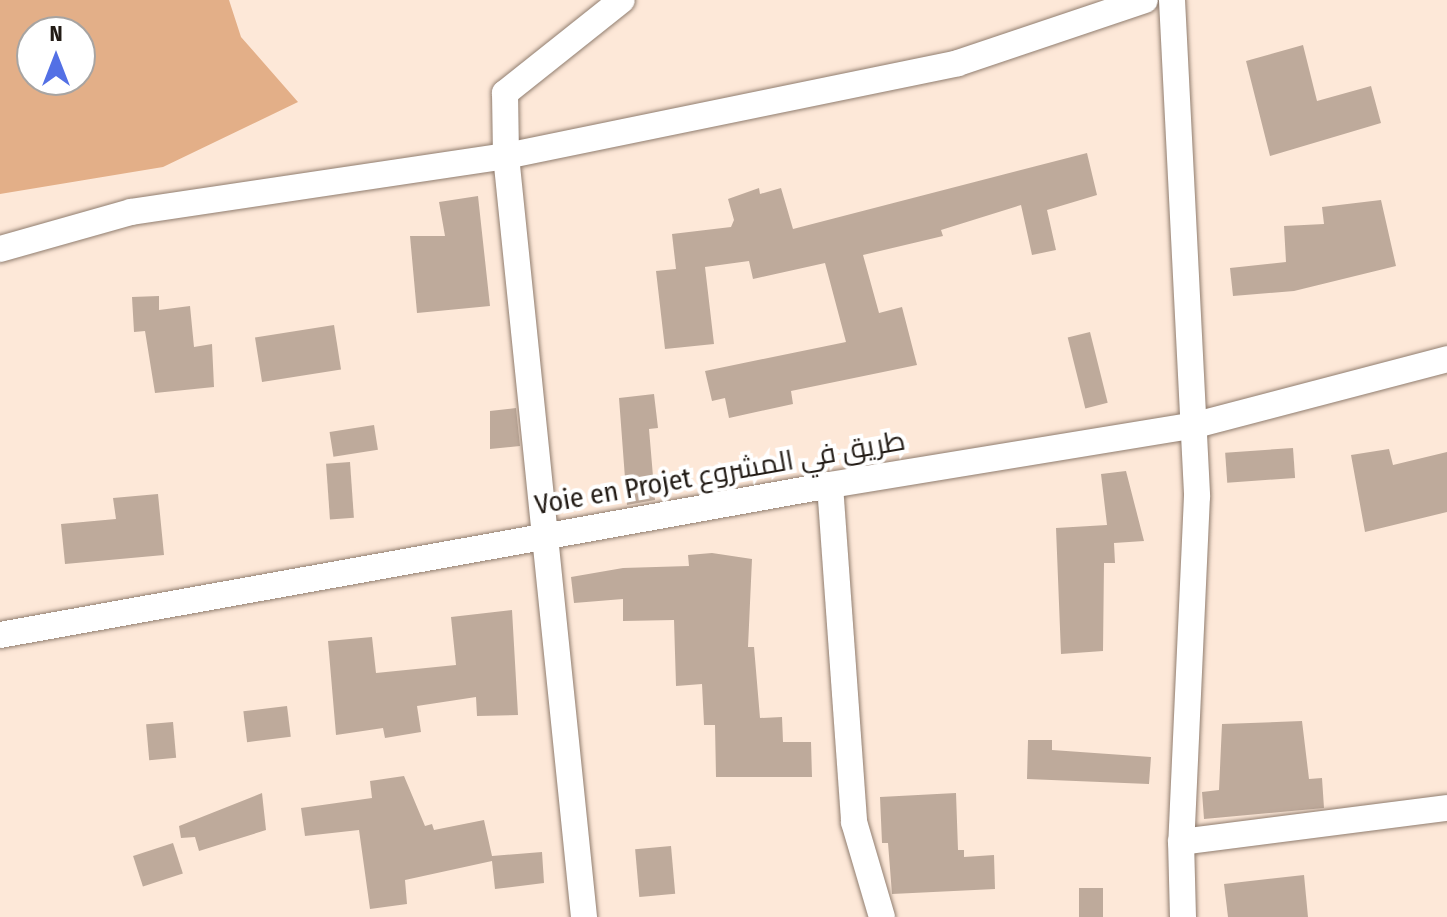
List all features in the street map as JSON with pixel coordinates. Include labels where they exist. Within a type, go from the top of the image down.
[{"type":"street","points":[[584,917],[506,156],[505,93],[622,0]]},
{"type":"street","points":[[0,249],[131,212],[506,156],[958,63],[1145,0]]},
{"type":"street","points":[[1172,0],[1196,425],[1195,594],[1181,842],[1183,917]]},
{"type":"street","name":"Voie en Projet طريق في المشروع","points":[[0,635],[545,535],[1196,425],[1447,359]]},
{"type":"street","points":[[830,485],[847,763],[854,822],[882,917]]},
{"type":"street","points":[[1181,842],[1447,808]]},
{"type":"shaded area","points":[[0,0],[229,0],[241,37],[298,102],[163,167],[0,194]]},
{"type":"building","points":[[1303,45],[1317,101],[1371,86],[1381,123],[1270,156],[1246,61]]},
{"type":"building","points":[[1087,153],[1097,195],[1047,210],[1056,250],[1032,255],[1021,205],[941,230],[943,236],[863,255],[879,313],[902,307],[917,365],[791,391],[793,404],[729,418],[725,398],[712,401],[705,371],[846,342],[825,263],[753,279],[749,261],[705,267],[714,344],[665,349],[656,271],[676,269],[672,234],[731,227],[734,220],[728,199],[759,188],[760,194],[781,188],[793,229]]},
{"type":"building","points":[[478,196],[490,306],[417,313],[410,236],[445,236],[439,202]]},
{"type":"building","points":[[1381,200],[1396,266],[1294,291],[1233,296],[1230,268],[1286,262],[1284,226],[1324,224],[1322,207]]},
{"type":"building","points":[[159,296],[159,310],[190,306],[194,347],[212,344],[214,387],[155,393],[145,331],[134,332],[132,297]]},
{"type":"building","points":[[334,325],[341,369],[262,382],[255,338]]},
{"type":"building","points":[[1090,332],[1108,403],[1085,408],[1068,338]]},
{"type":"building","points":[[654,394],[658,428],[649,429],[655,500],[627,505],[619,398]]},
{"type":"building","points":[[516,408],[520,446],[490,449],[490,411]]},
{"type":"building","points":[[374,425],[378,450],[333,457],[330,432]]},
{"type":"building","points":[[1293,448],[1295,478],[1227,483],[1225,453]]},
{"type":"building","points":[[1389,449],[1393,465],[1447,452],[1447,512],[1365,532],[1351,455]]},
{"type":"building","points":[[350,462],[354,518],[330,520],[326,464]]},
{"type":"building","points":[[1126,471],[1144,541],[1114,543],[1115,563],[1104,563],[1103,651],[1061,654],[1056,528],[1107,525],[1101,474]]},
{"type":"building","points":[[158,494],[164,555],[65,564],[61,524],[116,519],[113,498]]},
{"type":"building","points":[[712,553],[752,559],[748,647],[754,647],[760,718],[782,717],[783,742],[811,742],[812,777],[716,777],[715,725],[704,725],[702,684],[676,686],[674,620],[623,621],[623,599],[574,603],[571,577],[623,568],[689,566],[688,555]]},
{"type":"building","points":[[512,610],[518,715],[477,716],[476,697],[417,706],[421,732],[385,738],[383,728],[336,735],[328,641],[372,637],[376,673],[456,665],[451,617]]},
{"type":"building","points":[[287,706],[291,737],[247,742],[243,711]]},
{"type":"building","points":[[1302,721],[1309,779],[1322,778],[1324,808],[1204,819],[1202,792],[1219,790],[1222,724]]},
{"type":"building","points":[[173,722],[176,758],[149,760],[146,724]]},
{"type":"building","points":[[1028,740],[1052,740],[1052,750],[1151,757],[1149,784],[1027,779]]},
{"type":"building","points":[[404,776],[425,826],[432,824],[434,830],[484,820],[492,856],[542,852],[544,883],[495,889],[492,861],[405,880],[407,904],[370,909],[359,830],[305,836],[301,808],[372,798],[370,781]]},
{"type":"building","points":[[262,793],[266,830],[199,851],[195,837],[181,838],[179,826]]},
{"type":"building","points":[[956,793],[958,850],[964,850],[964,857],[994,855],[995,889],[892,894],[888,843],[882,843],[880,797]]},
{"type":"building","points":[[173,843],[183,873],[143,886],[133,856]]},
{"type":"building","points":[[671,846],[675,894],[639,897],[635,849]]},
{"type":"building","points":[[1304,875],[1308,917],[1228,917],[1224,884]]},
{"type":"building","points":[[1079,888],[1103,888],[1103,917],[1079,917]]}]
